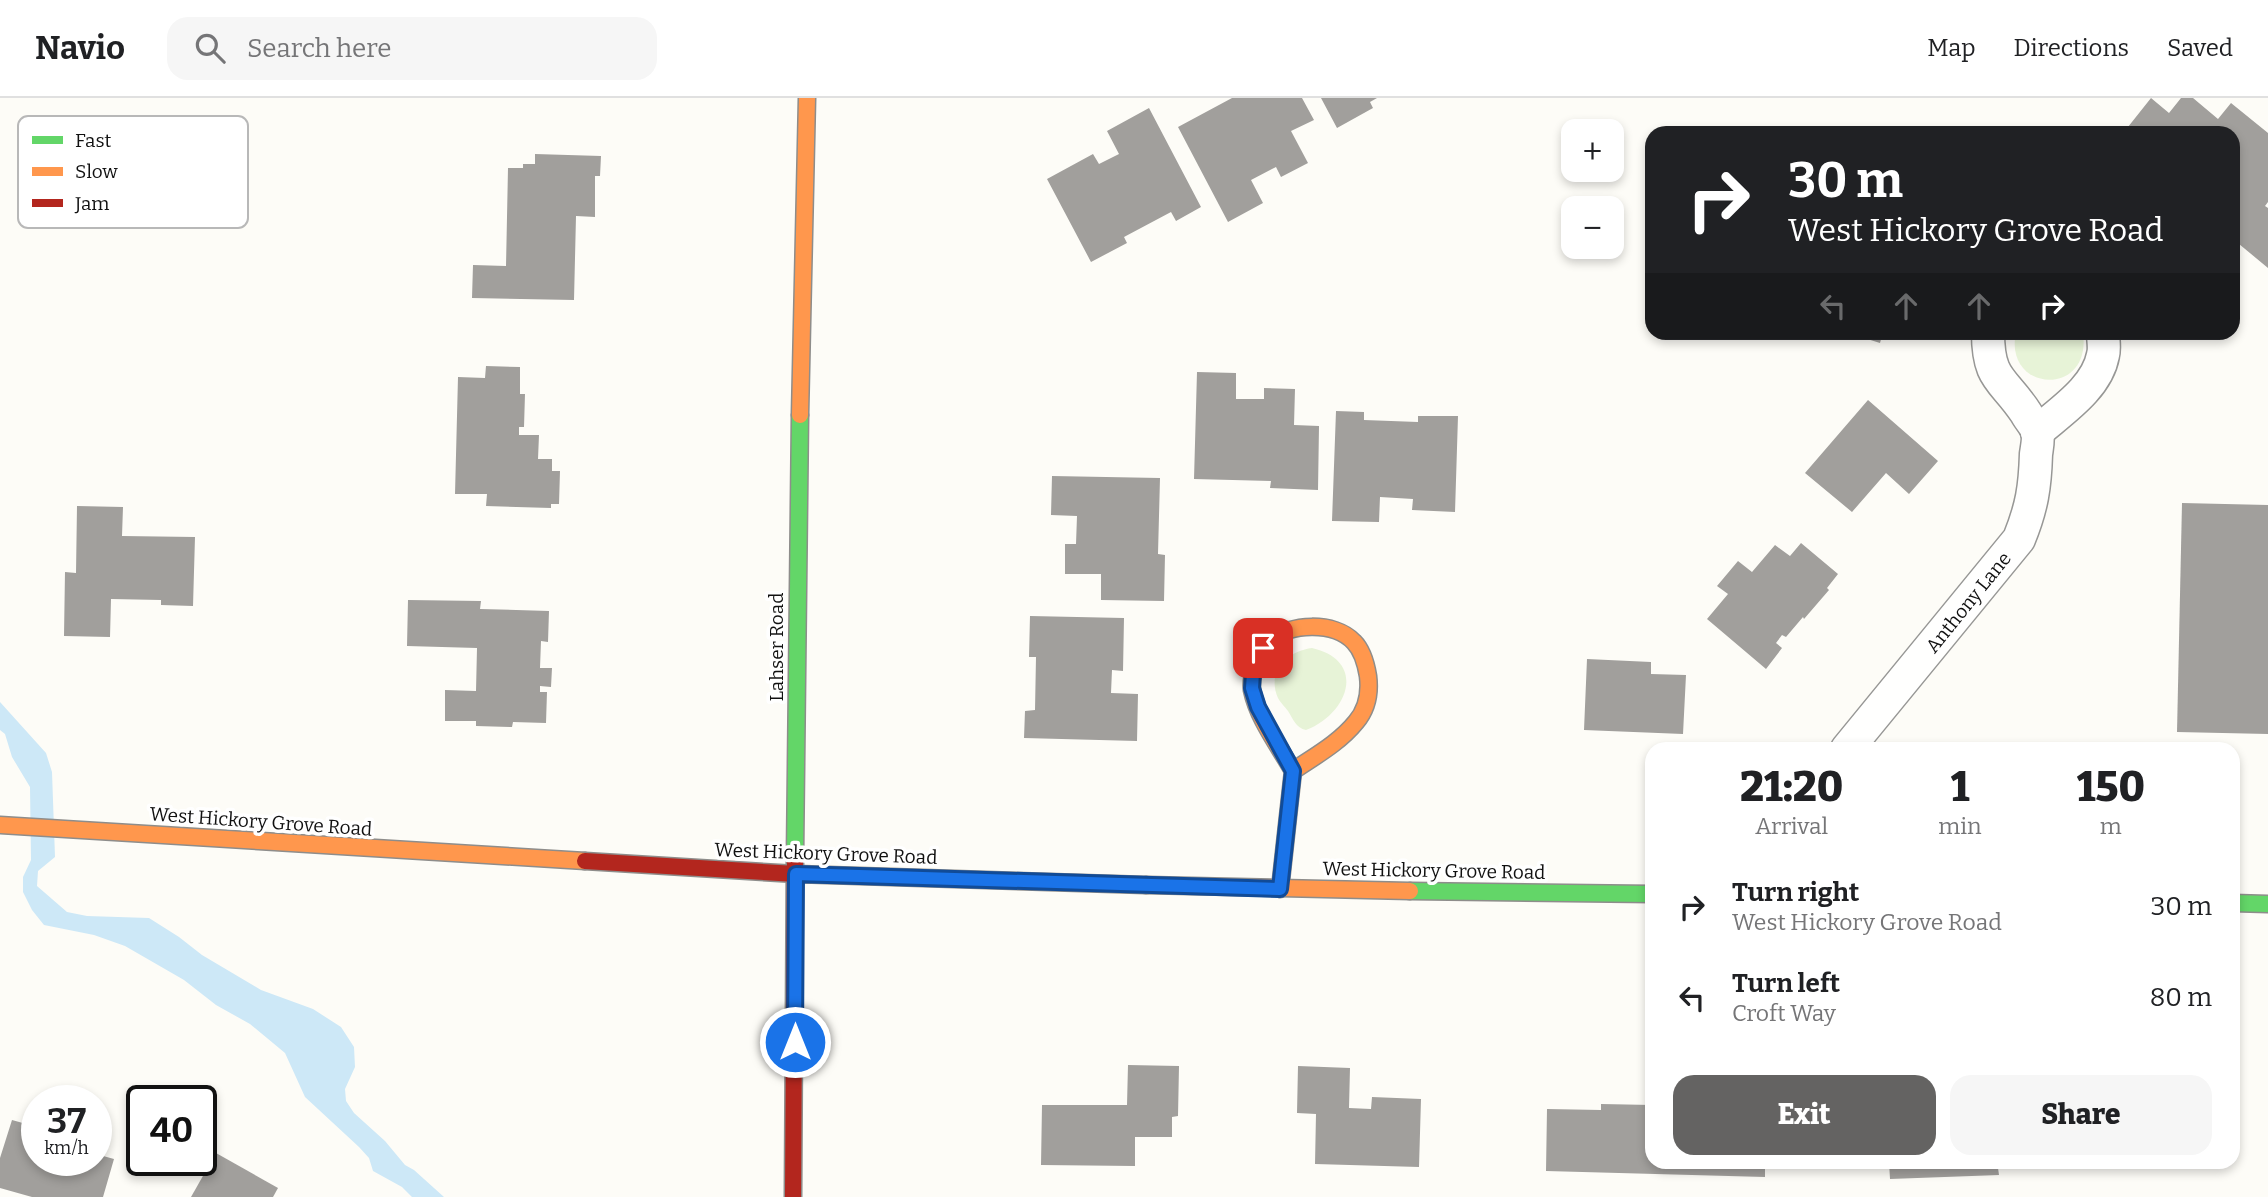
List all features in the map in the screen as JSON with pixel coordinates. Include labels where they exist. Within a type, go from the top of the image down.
[{"type":"street","name":"Lahser Road","points":[[793,1197],[797,552],[807,98]]},
{"type":"street","points":[[1988,340],[1991,369],[2038,432],[2077,398],[2096,376],[2104,355],[2103,340]]},
{"type":"street","name":"Anthony Lane","points":[[1853,742],[2020,539],[2030,513],[2038,432]]},
{"type":"street","points":[[1280,889],[1293,771],[1258,707],[1252,688],[1253,673],[1263,648],[1282,632],[1308,627],[1330,629],[1349,636],[1364,657],[1370,680],[1368,700],[1357,721],[1333,743],[1293,771]]},
{"type":"street","name":"West Hickory Grove Road","points":[[7,825],[796,874],[1280,889],[1645,894]]},
{"type":"street","points":[[2240,903],[2268,904]]},
{"type":"green space","points":[[2016,340],[2083,340],[2082,354],[2074,369],[2062,377],[2048,380],[2034,376],[2022,367],[2016,352]]},
{"type":"green space","points":[[1312,648],[1330,655],[1341,664],[1346,675],[1346,688],[1333,712],[1306,730],[1297,725],[1279,700],[1275,679],[1277,671],[1288,658]]},
{"type":"water","points":[[0,702],[46,753],[52,772],[55,857],[38,871],[37,886],[67,912],[87,916],[149,918],[202,955],[261,990],[313,1009],[341,1027],[354,1047],[355,1067],[345,1089],[346,1101],[354,1113],[385,1141],[405,1165],[444,1197],[412,1197],[402,1187],[373,1171],[369,1158],[359,1147],[305,1097],[285,1053],[250,1024],[216,1005],[184,980],[125,946],[94,935],[44,925],[23,892],[23,877],[31,860],[30,787],[12,757],[5,734],[0,730]]},
{"type":"building","points":[[1232,98],[1302,98],[1314,120],[1291,131],[1308,163],[1281,177],[1276,167],[1251,180],[1263,203],[1228,222],[1178,127]]},
{"type":"building","points":[[1321,98],[1377,98],[1370,102],[1373,108],[1337,128]]},
{"type":"building","points":[[2151,98],[2169,113],[2181,98],[2193,98],[2218,119],[2231,103],[2268,133],[2268,202],[2265,206],[2268,208],[2268,268],[2240,245],[2240,126],[2129,126]]},
{"type":"building","points":[[1149,108],[1201,207],[1176,221],[1171,212],[1124,237],[1127,243],[1091,262],[1047,179],[1093,154],[1099,164],[1119,154],[1107,131]]},
{"type":"building","points":[[535,154],[601,156],[600,176],[595,176],[595,217],[576,216],[574,300],[472,298],[473,265],[506,266],[508,168],[523,168],[523,164],[535,164]]},
{"type":"building","points":[[486,366],[520,367],[520,394],[525,394],[524,427],[519,427],[519,435],[539,435],[538,459],[552,459],[552,471],[560,471],[559,504],[551,504],[551,508],[486,506],[487,494],[455,494],[458,377],[485,378]]},
{"type":"building","points":[[1197,372],[1236,373],[1236,399],[1264,399],[1264,388],[1295,389],[1294,425],[1319,426],[1318,490],[1270,488],[1271,481],[1194,479]]},
{"type":"building","points":[[1868,400],[1938,461],[1909,494],[1886,473],[1852,512],[1805,473]]},
{"type":"building","points":[[1336,411],[1364,412],[1364,420],[1418,422],[1418,416],[1458,416],[1455,512],[1412,510],[1413,499],[1380,497],[1379,522],[1332,521]]},
{"type":"building","points":[[1052,476],[1160,478],[1158,554],[1165,555],[1164,601],[1101,600],[1101,574],[1065,574],[1065,544],[1076,544],[1077,516],[1051,515]]},
{"type":"building","points":[[2182,503],[2268,505],[2268,734],[2177,732]]},
{"type":"building","points":[[77,506],[123,507],[122,536],[195,537],[193,606],[161,605],[161,600],[111,599],[110,637],[64,636],[65,572],[76,573]]},
{"type":"building","points":[[1801,543],[1838,574],[1827,588],[1829,590],[1804,619],[1803,617],[1786,637],[1782,635],[1776,643],[1782,648],[1766,669],[1707,619],[1728,594],[1717,586],[1738,561],[1752,572],[1775,545],[1790,556]]},
{"type":"building","points":[[408,600],[481,601],[480,609],[549,611],[548,642],[541,641],[540,668],[552,668],[551,687],[540,686],[540,692],[547,692],[546,723],[513,722],[512,727],[476,726],[476,721],[445,721],[445,690],[476,691],[477,648],[407,646]]},
{"type":"building","points":[[1030,616],[1124,618],[1123,671],[1112,670],[1111,693],[1138,694],[1137,741],[1024,738],[1025,711],[1035,710],[1036,657],[1029,657]]},
{"type":"building","points":[[1587,659],[1651,662],[1651,674],[1686,675],[1683,734],[1584,730]]},
{"type":"building","points":[[1128,1065],[1179,1066],[1178,1116],[1172,1117],[1172,1137],[1135,1137],[1135,1166],[1041,1165],[1042,1105],[1127,1105]]},
{"type":"building","points":[[1298,1066],[1350,1068],[1349,1108],[1371,1109],[1372,1097],[1421,1099],[1419,1167],[1315,1164],[1316,1114],[1297,1113]]},
{"type":"building","points":[[1601,1104],[1645,1105],[1645,1169],[1765,1169],[1765,1177],[1546,1171],[1547,1109],[1601,1110]]},
{"type":"building","points":[[12,1120],[21,1123],[21,1176],[109,1176],[103,1197],[32,1197],[0,1188],[0,1158]]},
{"type":"building","points":[[217,1154],[278,1188],[273,1197],[191,1197],[203,1176],[217,1176]]},
{"type":"building","points":[[1889,1169],[1998,1169],[1999,1175],[1890,1179]]},
{"type":"traffic: fast","points":[[795,855],[800,415]]},
{"type":"traffic: fast","points":[[1410,891],[1645,894]]},
{"type":"traffic: fast","points":[[2240,903],[2268,904]]},
{"type":"traffic: slow","points":[[800,415],[807,98]]},
{"type":"traffic: slow","points":[[1280,889],[1293,771],[1349,730],[1360,717],[1367,700],[1368,676],[1362,654],[1354,642],[1335,630],[1300,628],[1278,635],[1264,646],[1255,666],[1252,677],[1255,701],[1264,722],[1293,771]]},
{"type":"traffic: slow","points":[[0,825],[585,861]]},
{"type":"traffic: slow","points":[[1146,885],[1410,891]]},
{"type":"traffic: jam","points":[[793,1197],[795,855]]},
{"type":"traffic: jam","points":[[585,861],[796,874],[1146,885]]},
{"type":"route","points":[[795,1042],[796,874],[1280,889],[1293,771],[1258,707],[1252,688],[1253,673],[1263,648]]}]
